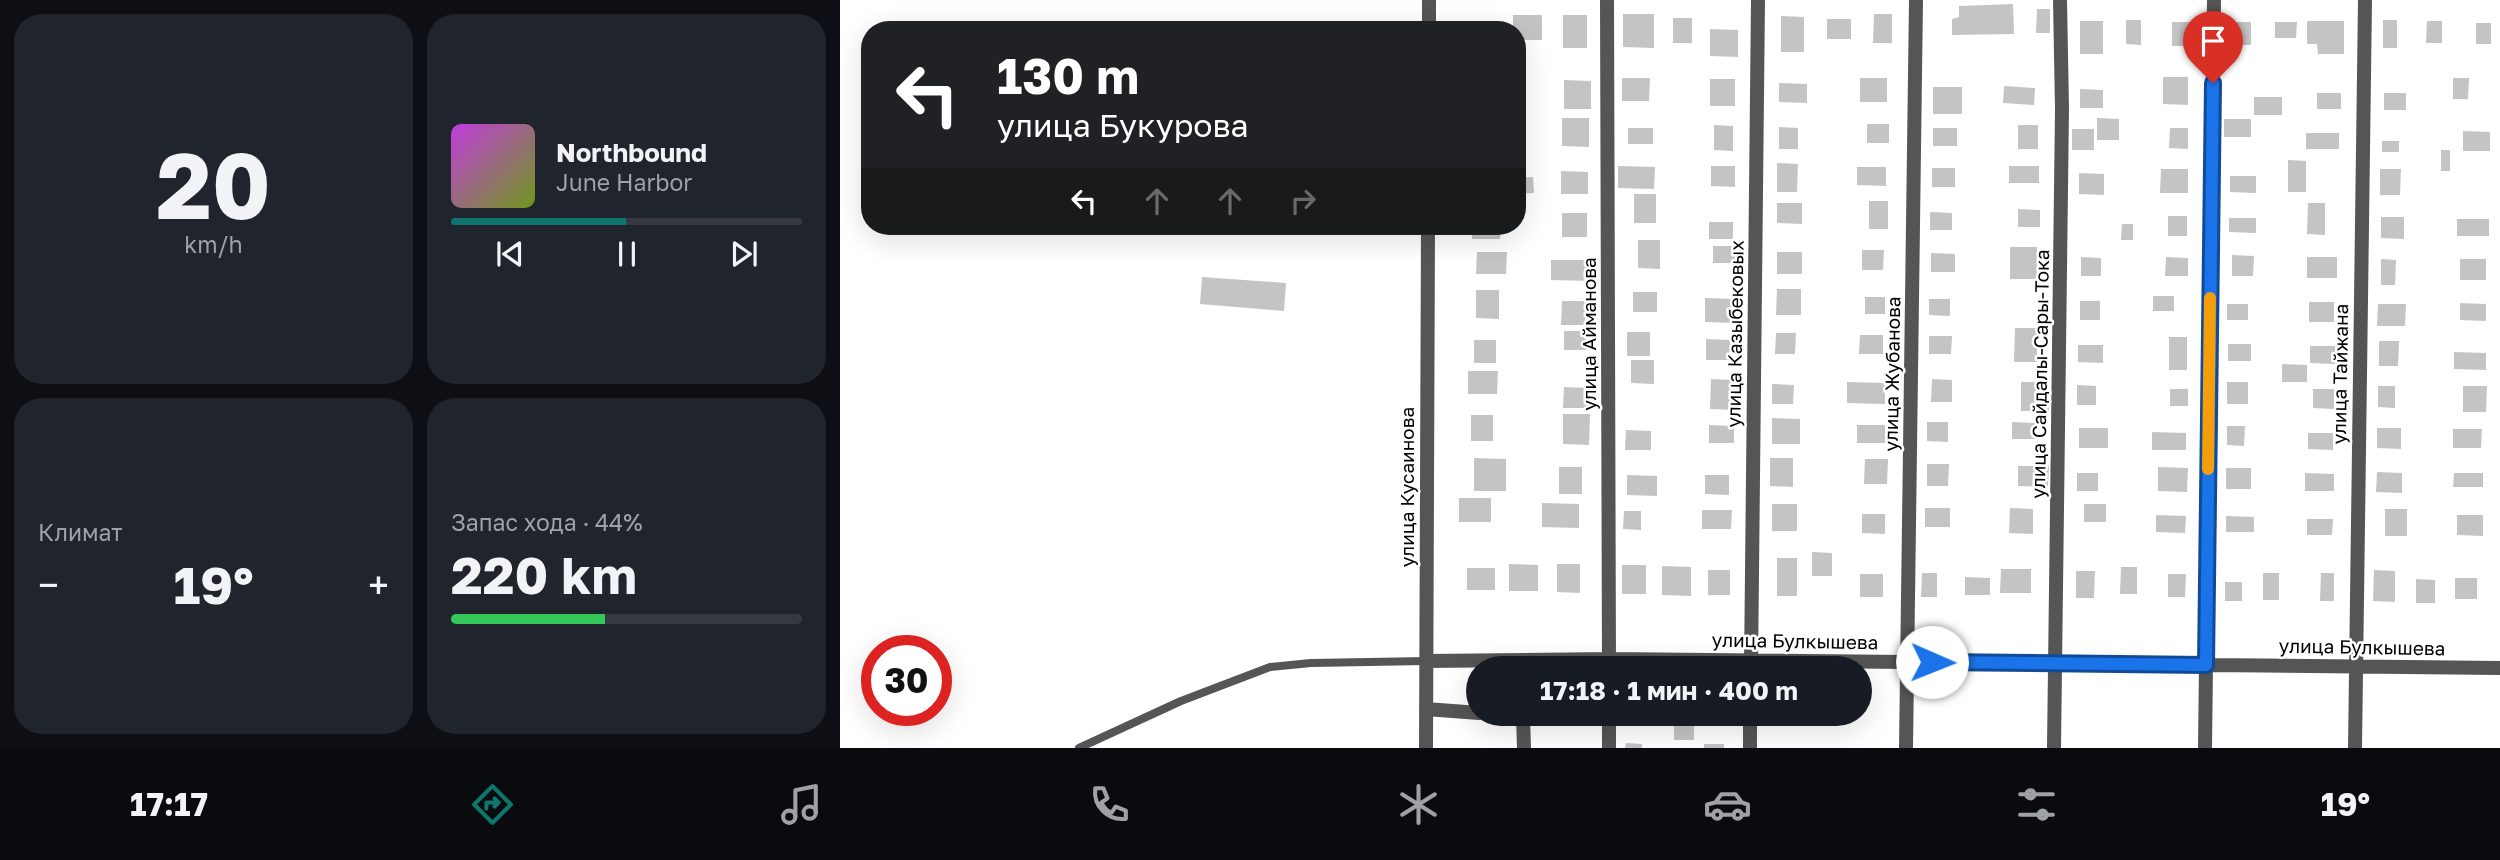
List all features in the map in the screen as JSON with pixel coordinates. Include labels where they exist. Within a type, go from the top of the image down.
[{"type":"street","points":[[1429,0],[1429,21]]},
{"type":"street","name":"улица Айманова","points":[[1607,0],[1609,656]]},
{"type":"street","name":"улица Казыбековых","points":[[1751,656],[1758,0]]},
{"type":"street","name":"улица Жубанова","points":[[1906,748],[1916,0]]},
{"type":"street","name":"улица Сайдалы-Сары-Тока","points":[[2054,748],[2062,109],[2060,0]]},
{"type":"street","points":[[2205,748],[2214,0]]},
{"type":"street","name":"улица Тайжана","points":[[2355,748],[2365,0]]},
{"type":"street","name":"улица Кусаинова","points":[[1426,748],[1428,235]]},
{"type":"street","name":"улица Булкышева","points":[[1426,661],[1466,662]]},
{"type":"street","name":"улица Булкышева","points":[[1872,662],[2500,668]]},
{"type":"street","points":[[1426,709],[1466,712]]},
{"type":"street","points":[[1524,748],[1525,726]]},
{"type":"street","points":[[1609,726],[1609,748]]},
{"type":"street","points":[[1750,748],[1751,726]]},
{"type":"lane","points":[[1079,748],[1181,701],[1270,667],[1311,663],[1426,661]]},
{"type":"building","points":[[2013,4],[2014,34],[1952,35],[1952,19],[1959,17],[1959,6]]},
{"type":"building","points":[[2037,9],[2050,9],[2050,33],[2036,33]]},
{"type":"building","points":[[1623,14],[1654,14],[1654,48],[1623,47]]},
{"type":"building","points":[[1874,14],[1892,14],[1892,43],[1873,43]]},
{"type":"building","points":[[1513,15],[1542,15],[1542,40],[1526,40],[1526,21],[1513,21]]},
{"type":"building","points":[[1563,15],[1587,15],[1587,48],[1563,48]]},
{"type":"building","points":[[1781,16],[1804,17],[1804,52],[1781,52]]},
{"type":"building","points":[[1673,18],[1692,18],[1692,43],[1673,43]]},
{"type":"building","points":[[1827,19],[1851,19],[1851,39],[1827,39]]},
{"type":"building","points":[[2126,20],[2141,20],[2141,45],[2126,44]]},
{"type":"building","points":[[2383,20],[2397,20],[2397,48],[2383,48]]},
{"type":"building","points":[[2080,21],[2103,21],[2103,54],[2080,54]]},
{"type":"building","points":[[2307,21],[2344,21],[2344,54],[2318,54],[2317,44],[2307,44]]},
{"type":"building","points":[[2427,21],[2442,21],[2442,43],[2426,43]]},
{"type":"building","points":[[2172,22],[2190,22],[2190,46],[2172,46]]},
{"type":"building","points":[[2232,22],[2251,22],[2251,45],[2231,45]]},
{"type":"building","points":[[2275,22],[2297,22],[2296,38],[2275,38]]},
{"type":"building","points":[[2476,23],[2491,23],[2491,44],[2476,44]]},
{"type":"building","points":[[1710,29],[1738,30],[1738,57],[1710,56]]},
{"type":"building","points":[[2163,77],[2188,77],[2188,105],[2163,104]]},
{"type":"building","points":[[1622,78],[1650,78],[1649,101],[1622,101]]},
{"type":"building","points":[[1860,78],[1887,78],[1887,102],[1860,102]]},
{"type":"building","points":[[2453,78],[2469,78],[2468,99],[2453,99]]},
{"type":"building","points":[[1710,79],[1735,79],[1735,106],[1710,106]]},
{"type":"building","points":[[1564,80],[1591,81],[1591,109],[1564,109]]},
{"type":"building","points":[[1779,83],[1807,84],[1807,103],[1779,102]]},
{"type":"building","points":[[2004,86],[2035,88],[2034,105],[2003,103]]},
{"type":"building","points":[[1933,87],[1962,87],[1962,114],[1933,114]]},
{"type":"building","points":[[2080,89],[2103,90],[2103,108],[2080,108]]},
{"type":"building","points":[[2317,93],[2341,93],[2341,109],[2317,109]]},
{"type":"building","points":[[2384,93],[2406,93],[2406,110],[2384,110]]},
{"type":"building","points":[[2254,97],[2282,97],[2282,115],[2254,115]]},
{"type":"building","points":[[1562,118],[1589,118],[1589,147],[1562,146]]},
{"type":"building","points":[[2097,118],[2119,119],[2119,140],[2097,140]]},
{"type":"building","points":[[2224,119],[2251,119],[2251,137],[2224,137]]},
{"type":"building","points":[[1867,124],[1889,124],[1889,143],[1867,143]]},
{"type":"building","points":[[1714,125],[1733,126],[1733,151],[1714,150]]},
{"type":"building","points":[[2018,125],[2038,125],[2038,149],[2018,149]]},
{"type":"building","points":[[1779,127],[1798,128],[1798,149],[1779,149]]},
{"type":"building","points":[[1628,128],[1653,128],[1653,144],[1628,144]]},
{"type":"building","points":[[1933,128],[1957,128],[1957,146],[1933,146]]},
{"type":"building","points":[[2170,128],[2188,128],[2188,149],[2169,148]]},
{"type":"building","points":[[2072,129],[2094,129],[2094,150],[2072,150]]},
{"type":"building","points":[[2463,131],[2490,132],[2490,151],[2463,151]]},
{"type":"building","points":[[2306,133],[2339,133],[2339,149],[2306,149]]},
{"type":"building","points":[[2382,141],[2399,141],[2399,152],[2382,152]]},
{"type":"building","points":[[2441,150],[2450,150],[2450,171],[2441,171]]},
{"type":"building","points":[[2288,160],[2306,161],[2306,192],[2288,192]]},
{"type":"building","points":[[1777,163],[1798,164],[1797,192],[1777,192]]},
{"type":"building","points":[[1618,166],[1655,167],[1654,189],[1618,188]]},
{"type":"building","points":[[1711,166],[1735,166],[1735,187],[1711,186]]},
{"type":"building","points":[[2009,166],[2039,166],[2039,183],[2009,183]]},
{"type":"building","points":[[1857,167],[1886,167],[1886,186],[1857,185]]},
{"type":"building","points":[[1932,168],[1955,168],[1955,187],[1932,187]]},
{"type":"building","points":[[2161,169],[2188,169],[2188,193],[2160,193]]},
{"type":"building","points":[[2380,169],[2401,169],[2400,195],[2380,195]]},
{"type":"building","points":[[1561,171],[1588,172],[1588,194],[1561,194]]},
{"type":"building","points":[[2079,173],[2104,174],[2104,195],[2079,194]]},
{"type":"building","points":[[2230,176],[2256,176],[2256,193],[2230,192]]},
{"type":"building","points":[[1526,177],[1533,177],[1534,193],[1526,193]]},
{"type":"building","points":[[1634,194],[1656,194],[1656,223],[1634,223]]},
{"type":"building","points":[[1869,201],[1888,201],[1888,229],[1869,229]]},
{"type":"building","points":[[1777,203],[1802,203],[1802,224],[1777,223]]},
{"type":"building","points":[[2308,203],[2325,203],[2325,235],[2307,234]]},
{"type":"building","points":[[2018,209],[2040,210],[2040,227],[2018,227]]},
{"type":"building","points":[[1930,212],[1952,213],[1952,230],[1930,230]]},
{"type":"building","points":[[1562,213],[1587,213],[1587,237],[1562,237]]},
{"type":"building","points":[[2168,216],[2187,216],[2187,236],[2168,236]]},
{"type":"building","points":[[2381,217],[2404,217],[2404,239],[2381,238]]},
{"type":"building","points":[[2229,218],[2256,218],[2256,233],[2229,232]]},
{"type":"building","points":[[2457,219],[2489,219],[2489,236],[2457,236]]},
{"type":"building","points":[[1709,222],[1733,222],[1733,239],[1709,239]]},
{"type":"building","points":[[2122,224],[2133,224],[2133,240],[2121,240]]},
{"type":"building","points":[[1472,235],[1500,235],[1500,239],[1472,239]]},
{"type":"building","points":[[1638,240],[1660,240],[1660,269],[1638,268]]},
{"type":"building","points":[[1713,246],[1737,246],[1737,263],[1713,263]]},
{"type":"building","points":[[2010,247],[2037,247],[2037,279],[2010,279]]},
{"type":"building","points":[[1862,250],[1884,250],[1883,270],[1862,270]]},
{"type":"building","points":[[1477,252],[1507,252],[1506,274],[1476,274]]},
{"type":"building","points":[[1777,252],[1802,252],[1802,274],[1777,274]]},
{"type":"building","points":[[1931,253],[1955,254],[1955,272],[1931,272]]},
{"type":"building","points":[[2232,255],[2254,256],[2253,276],[2232,276]]},
{"type":"building","points":[[2081,257],[2101,258],[2101,276],[2081,276]]},
{"type":"building","points":[[2166,257],[2188,258],[2188,276],[2165,276]]},
{"type":"building","points":[[2307,257],[2337,257],[2337,278],[2307,278]]},
{"type":"building","points":[[2381,259],[2396,260],[2395,285],[2381,285]]},
{"type":"building","points":[[2460,259],[2486,259],[2486,280],[2460,280]]},
{"type":"building","points":[[1551,260],[1591,260],[1591,281],[1551,280]]},
{"type":"building","points":[[1202,277],[1286,283],[1284,311],[1200,304]]},
{"type":"building","points":[[1777,289],[1801,289],[1801,315],[1776,315]]},
{"type":"building","points":[[1476,290],[1499,290],[1499,319],[1476,318]]},
{"type":"building","points":[[1633,292],[1657,292],[1657,312],[1633,312]]},
{"type":"building","points":[[2153,296],[2174,296],[2174,311],[2153,311]]},
{"type":"building","points":[[1865,297],[1885,297],[1885,314],[1865,314]]},
{"type":"building","points":[[1705,298],[1735,299],[1735,323],[1705,322]]},
{"type":"building","points":[[1929,299],[1950,299],[1950,316],[1929,315]]},
{"type":"building","points":[[1562,301],[1585,301],[1585,325],[1561,325]]},
{"type":"building","points":[[2080,301],[2100,301],[2100,320],[2080,320]]},
{"type":"building","points":[[2309,302],[2334,302],[2334,322],[2309,322]]},
{"type":"building","points":[[2460,303],[2486,304],[2486,321],[2460,320]]},
{"type":"building","points":[[2227,304],[2248,304],[2248,320],[2227,320]]},
{"type":"building","points":[[2378,304],[2406,304],[2405,326],[2377,326]]},
{"type":"building","points":[[2015,328],[2037,328],[2037,362],[2014,362]]},
{"type":"building","points":[[1564,331],[1586,331],[1586,350],[1564,350]]},
{"type":"building","points":[[1627,332],[1650,332],[1650,356],[1627,356]]},
{"type":"building","points":[[1776,333],[1796,333],[1795,354],[1775,354]]},
{"type":"building","points":[[1860,335],[1883,335],[1883,354],[1859,354]]},
{"type":"building","points":[[1929,336],[1952,336],[1951,354],[1929,354]]},
{"type":"building","points":[[2169,337],[2187,337],[2187,370],[2169,370]]},
{"type":"building","points":[[1706,339],[1730,340],[1730,360],[1706,360]]},
{"type":"building","points":[[1474,340],[1496,340],[1496,363],[1474,363]]},
{"type":"building","points":[[2379,341],[2399,341],[2398,366],[2379,366]]},
{"type":"building","points":[[2228,344],[2251,344],[2251,361],[2228,361]]},
{"type":"building","points":[[2078,345],[2103,345],[2103,363],[2078,362]]},
{"type":"building","points":[[2310,346],[2335,346],[2335,364],[2310,363]]},
{"type":"building","points":[[2454,352],[2486,353],[2486,370],[2454,369]]},
{"type":"building","points":[[1631,360],[1654,360],[1654,384],[1631,383]]},
{"type":"building","points":[[2282,364],[2307,365],[2307,382],[2282,382]]},
{"type":"building","points":[[1468,371],[1498,371],[1497,394],[1468,394]]},
{"type":"building","points":[[1711,379],[1736,380],[1736,410],[1710,409]]},
{"type":"building","points":[[1932,379],[1952,380],[1952,402],[1931,402]]},
{"type":"building","points":[[1847,382],[1885,383],[1885,404],[1847,403]]},
{"type":"building","points":[[2021,382],[2049,382],[2049,411],[2021,411]]},
{"type":"building","points":[[2227,382],[2248,382],[2248,404],[2227,404]]},
{"type":"building","points":[[1772,384],[1794,385],[1793,404],[1772,404]]},
{"type":"building","points":[[2077,385],[2096,386],[2096,405],[2077,405]]},
{"type":"building","points":[[2378,386],[2395,386],[2395,408],[2378,407]]},
{"type":"building","points":[[2463,386],[2487,386],[2486,412],[2463,412]]},
{"type":"building","points":[[1564,387],[1587,388],[1587,408],[1563,408]]},
{"type":"building","points":[[2170,389],[2188,389],[2188,406],[2170,406]]},
{"type":"building","points":[[2313,389],[2334,389],[2334,409],[2313,408]]},
{"type":"building","points":[[1563,414],[1590,414],[1589,445],[1563,444]]},
{"type":"building","points":[[1471,415],[1493,415],[1493,441],[1471,441]]},
{"type":"building","points":[[1772,418],[1800,419],[1800,444],[1772,444]]},
{"type":"building","points":[[1927,422],[1948,422],[1948,442],[1927,441]]},
{"type":"building","points":[[2012,422],[2036,423],[2036,439],[2012,439]]},
{"type":"building","points":[[1709,425],[1734,426],[1734,443],[1709,443]]},
{"type":"building","points":[[1857,425],[1885,425],[1885,443],[1857,443]]},
{"type":"building","points":[[2227,426],[2245,426],[2244,446],[2227,445]]},
{"type":"building","points":[[2079,428],[2108,428],[2108,448],[2079,448]]},
{"type":"building","points":[[2377,428],[2401,428],[2401,449],[2377,448]]},
{"type":"building","points":[[2453,429],[2482,429],[2481,448],[2453,448]]},
{"type":"building","points":[[1626,430],[1651,431],[1651,450],[1625,450]]},
{"type":"building","points":[[2152,432],[2186,433],[2186,450],[2152,450]]},
{"type":"building","points":[[2308,433],[2333,433],[2333,450],[2308,449]]},
{"type":"building","points":[[1474,458],[1506,459],[1506,491],[1474,491]]},
{"type":"building","points":[[1770,458],[1793,458],[1793,487],[1770,486]]},
{"type":"building","points":[[1865,459],[1888,459],[1887,484],[1864,484]]},
{"type":"building","points":[[1927,464],[1949,464],[1948,486],[1927,486]]},
{"type":"building","points":[[2018,466],[2049,466],[2048,487],[2018,486]]},
{"type":"building","points":[[1559,467],[1582,467],[1582,494],[1559,494]]},
{"type":"building","points":[[2158,467],[2188,468],[2187,492],[2158,491]]},
{"type":"building","points":[[2226,468],[2251,468],[2251,489],[2226,489]]},
{"type":"building","points":[[2377,472],[2402,473],[2402,493],[2376,492]]},
{"type":"building","points":[[2077,473],[2098,473],[2098,491],[2077,491]]},
{"type":"building","points":[[2305,473],[2334,474],[2334,491],[2305,491]]},
{"type":"building","points":[[2454,473],[2483,473],[2483,487],[2453,487]]},
{"type":"building","points":[[1627,475],[1657,476],[1657,496],[1627,495]]},
{"type":"building","points":[[1705,475],[1729,475],[1729,495],[1705,494]]},
{"type":"building","points":[[1459,498],[1491,498],[1491,522],[1459,522]]},
{"type":"building","points":[[1542,503],[1579,504],[1579,528],[1542,527]]},
{"type":"building","points":[[1772,504],[1797,504],[1797,531],[1772,531]]},
{"type":"building","points":[[2084,504],[2106,504],[2106,522],[2084,522]]},
{"type":"building","points":[[1925,508],[1950,508],[1950,527],[1925,527]]},
{"type":"building","points":[[2010,508],[2033,509],[2033,534],[2009,533]]},
{"type":"building","points":[[2385,509],[2407,509],[2407,536],[2385,536]]},
{"type":"building","points":[[1702,510],[1732,510],[1731,529],[1702,529]]},
{"type":"building","points":[[1624,511],[1641,511],[1641,530],[1623,529]]},
{"type":"building","points":[[1862,514],[1885,514],[1885,534],[1862,533]]},
{"type":"building","points":[[2156,515],[2186,516],[2185,533],[2156,532]]},
{"type":"building","points":[[2457,515],[2483,515],[2483,536],[2457,535]]},
{"type":"building","points":[[2226,516],[2254,517],[2254,532],[2226,532]]},
{"type":"building","points":[[2307,519],[2333,519],[2332,535],[2307,535]]},
{"type":"building","points":[[1812,552],[1832,553],[1832,576],[1812,576]]},
{"type":"building","points":[[1777,558],[1797,558],[1797,596],[1777,596]]},
{"type":"building","points":[[1509,564],[1538,565],[1538,591],[1509,591]]},
{"type":"building","points":[[1557,564],[1580,564],[1580,593],[1557,592]]},
{"type":"building","points":[[1622,565],[1646,565],[1646,594],[1622,594]]},
{"type":"building","points":[[1662,566],[1691,567],[1691,596],[1662,595]]},
{"type":"building","points":[[2121,567],[2137,567],[2137,594],[2120,594]]},
{"type":"building","points":[[1467,568],[1495,568],[1495,590],[1467,590]]},
{"type":"building","points":[[2001,569],[2031,569],[2031,593],[2000,593]]},
{"type":"building","points":[[1708,570],[1730,570],[1730,595],[1708,595]]},
{"type":"building","points":[[2374,570],[2395,571],[2395,602],[2373,601]]},
{"type":"building","points":[[2076,571],[2095,571],[2094,598],[2076,598]]},
{"type":"building","points":[[1922,573],[1937,573],[1937,597],[1921,597]]},
{"type":"building","points":[[2263,573],[2279,573],[2279,600],[2263,600]]},
{"type":"building","points":[[2321,573],[2334,573],[2334,601],[2320,601]]},
{"type":"building","points":[[1860,574],[1883,574],[1883,597],[1860,597]]},
{"type":"building","points":[[2168,574],[2186,574],[2185,597],[2168,597]]},
{"type":"building","points":[[1965,577],[1990,578],[1990,595],[1965,595]]},
{"type":"building","points":[[2455,578],[2477,578],[2477,599],[2455,599]]},
{"type":"building","points":[[2416,579],[2435,580],[2435,603],[2416,603]]},
{"type":"building","points":[[2225,582],[2242,582],[2242,601],[2225,601]]},
{"type":"building","points":[[1674,726],[1694,726],[1694,740],[1674,740]]},
{"type":"building","points":[[1626,743],[1642,744],[1642,748],[1625,748]]},
{"type":"building","points":[[1704,744],[1724,744],[1724,748],[1704,748]]},
{"type":"slow traffic","points":[[2208,469],[2210,298]]},
{"type":"route","points":[[1932,662],[2206,665],[2213,83]]}]
